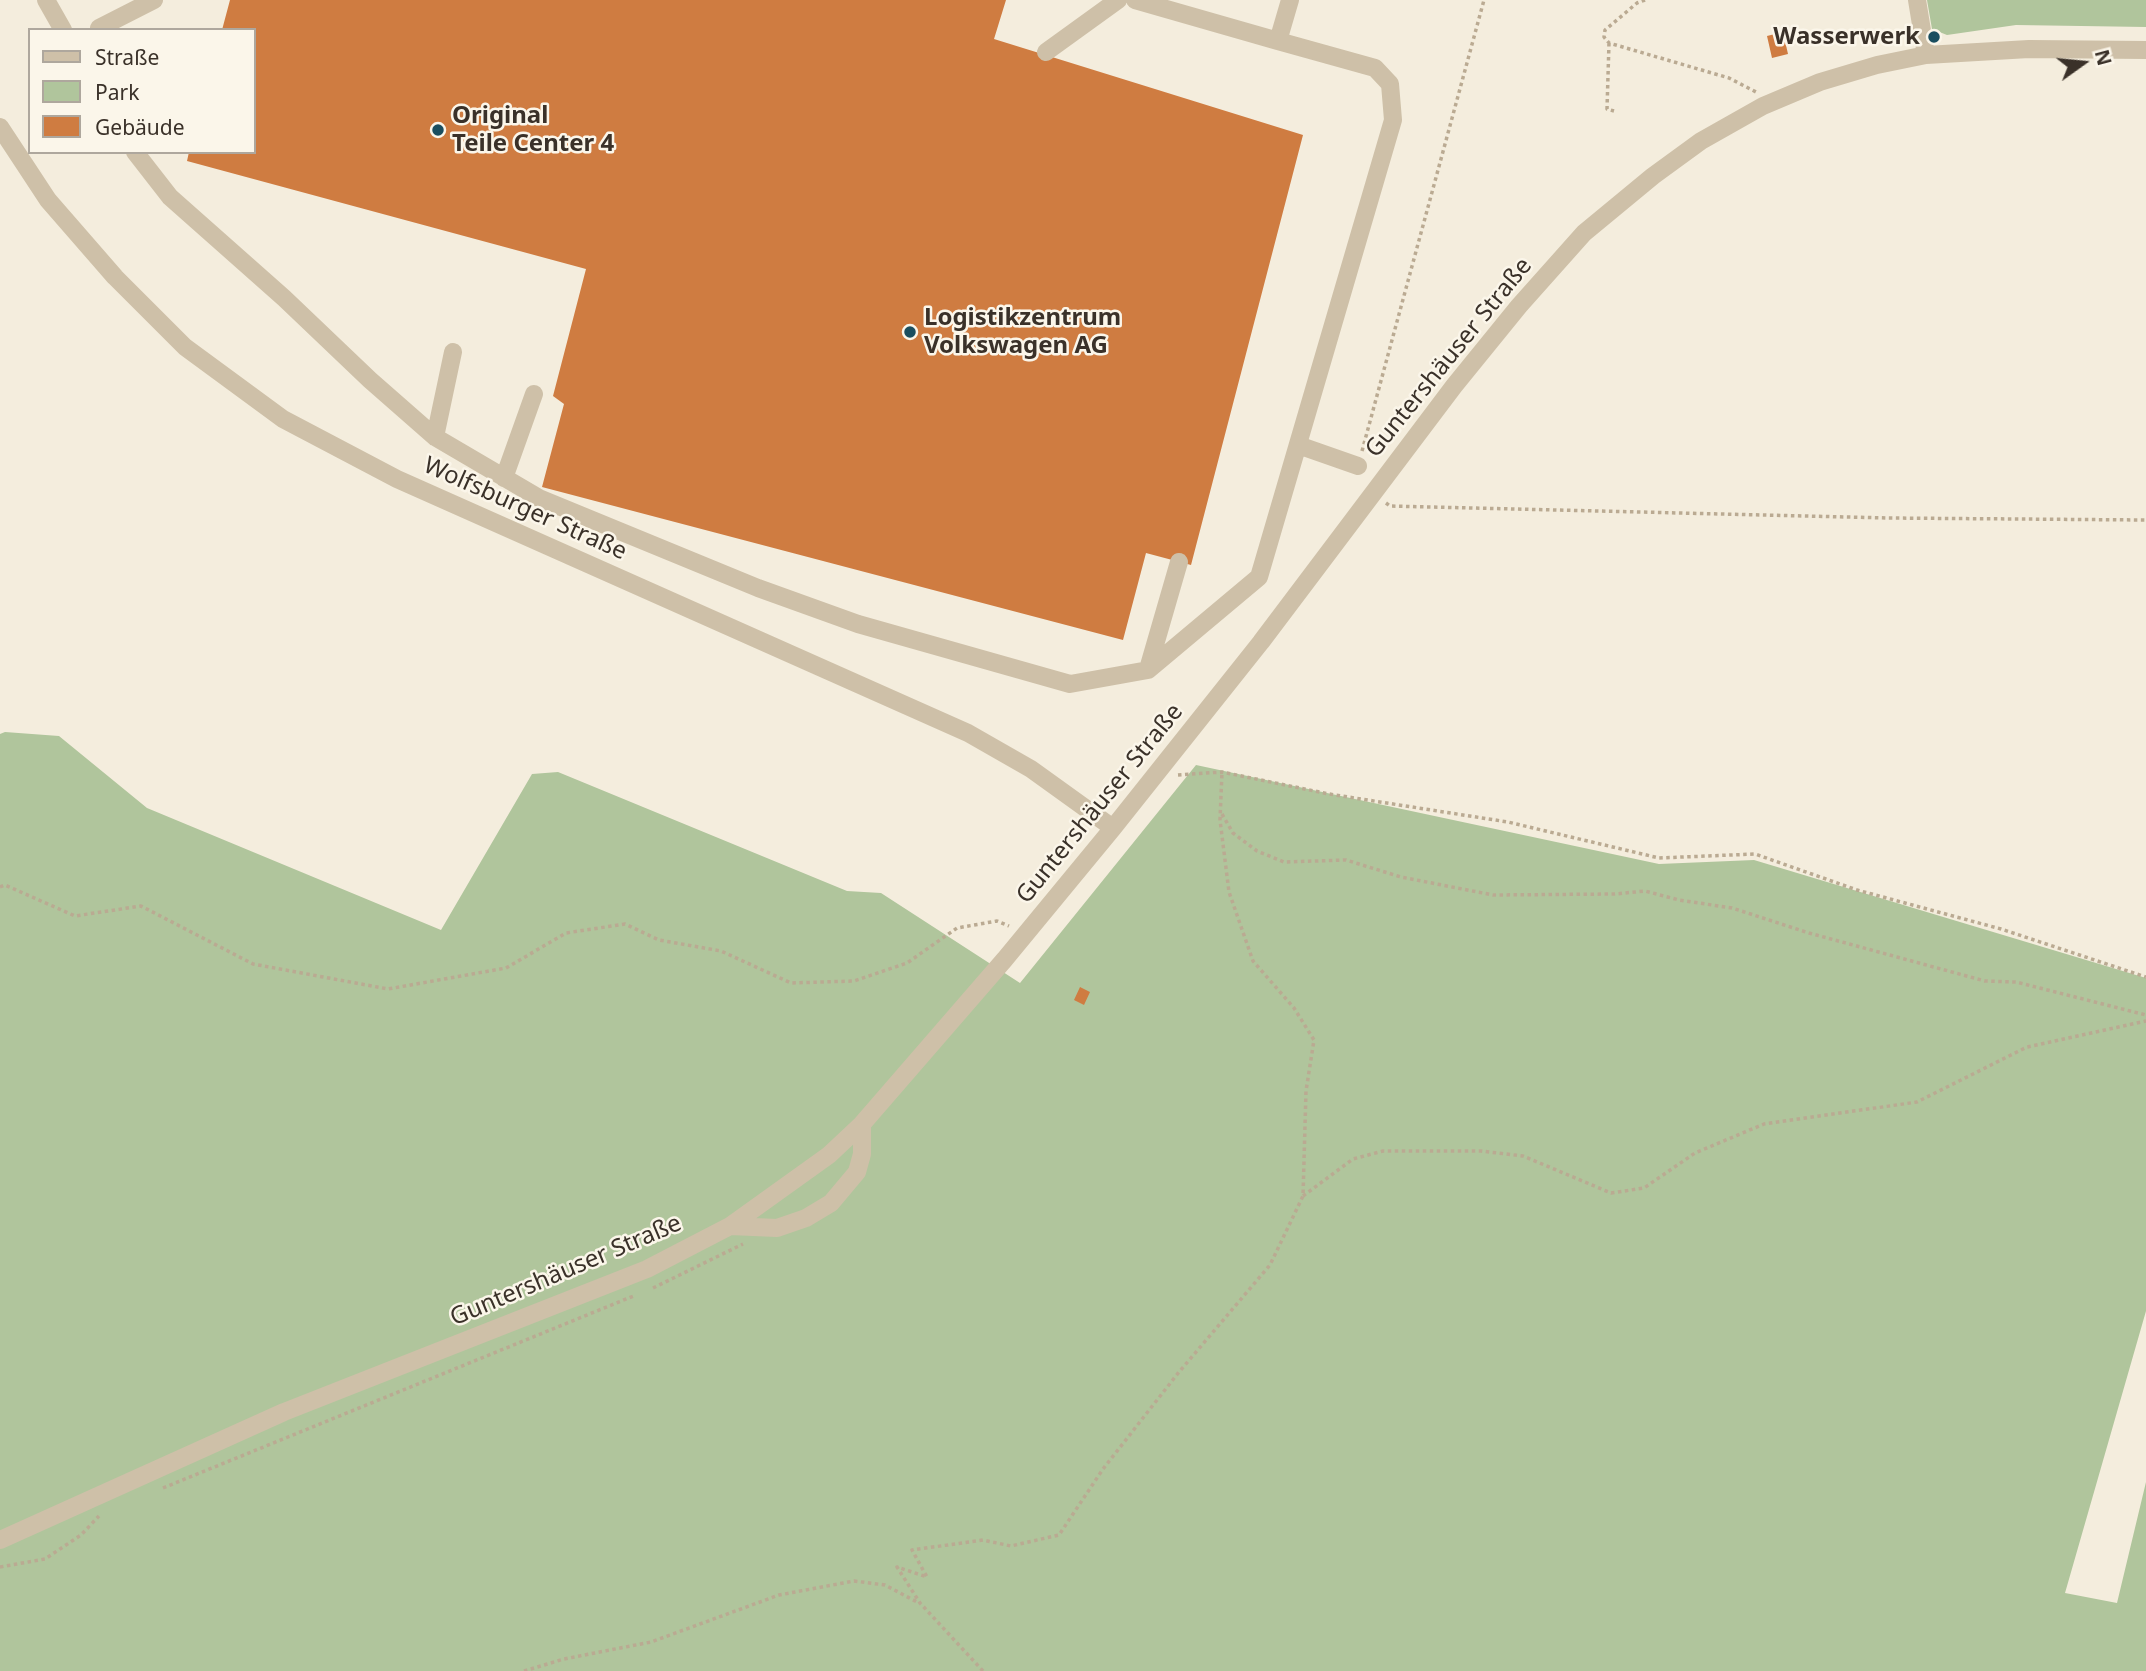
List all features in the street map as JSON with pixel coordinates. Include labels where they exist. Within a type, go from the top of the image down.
[{"type":"street","points":[[46,0],[62,28]]},
{"type":"street","points":[[99,28],[154,0]]},
{"type":"street","points":[[1046,52],[1118,0]]},
{"type":"street","points":[[137,154],[170,197],[435,437],[539,498],[758,588],[858,624],[1070,684],[1147,670],[1259,577],[1393,120],[1390,84],[1375,68],[1136,0]]},
{"type":"street","points":[[1278,41],[1290,0]]},
{"type":"street","points":[[1917,0],[1926,55]]},
{"type":"street","name":"Guntershäuser Straße","points":[[0,1540],[284,1412],[647,1269],[730,1226],[828,1155],[862,1124],[1028,932],[1113,828],[1261,642],[1371,494],[1519,306],[1584,233],[1653,176],[1701,141],[1763,106],[1820,82],[1877,65],[1926,55],[2029,49],[2146,50]]},
{"type":"street","name":"Wolfsburger Straße","points":[[0,127],[48,200],[115,277],[185,346],[283,419],[397,479],[968,733],[1031,769],[1113,828]]},
{"type":"street","points":[[435,437],[453,352]]},
{"type":"street","points":[[505,478],[534,394]]},
{"type":"street","points":[[1298,444],[1358,466]]},
{"type":"street","points":[[1147,670],[1179,562]]},
{"type":"street","points":[[730,1226],[777,1228],[806,1218],[831,1203],[857,1172],[862,1154],[862,1124]]},
{"type":"path","points":[[1358,466],[1484,0]]},
{"type":"path","points":[[1645,0],[1637,3],[1605,30],[1604,37],[1609,43],[1729,78],[1756,92],[1763,106]]},
{"type":"path","points":[[1609,43],[1608,109],[1614,111]]},
{"type":"path","points":[[1371,494],[1390,506],[2015,520],[2146,520]]},
{"type":"path","points":[[983,1671],[920,1603],[897,1567],[927,1577],[912,1550],[983,1540],[1011,1546],[1059,1535],[1103,1469],[1178,1372],[1270,1265],[1303,1196],[1306,1091],[1314,1040],[1294,1008],[1253,961],[1229,892],[1221,812],[1222,772]]},
{"type":"path","points":[[1179,775],[1222,772],[1329,794],[1508,822],[1659,858],[1755,855],[1857,890],[2001,929],[2146,977]]},
{"type":"path","points":[[1221,812],[1233,833],[1257,851],[1284,862],[1346,860],[1401,877],[1493,895],[1615,894],[1646,891],[1679,900],[1732,908],[1809,933],[1985,981],[2017,982],[2146,1015]]},
{"type":"path","points":[[0,887],[5,885],[75,916],[141,906],[253,964],[388,989],[506,968],[566,933],[625,924],[659,940],[721,951],[792,982],[855,982],[907,963],[957,929],[997,921],[1028,932]]},
{"type":"path","points":[[1303,1196],[1353,1158],[1383,1151],[1480,1152],[1523,1156],[1611,1193],[1644,1188],[1695,1153],[1765,1124],[1917,1102],[2027,1047],[2146,1021]]},
{"type":"path","points":[[151,1493],[671,1281],[777,1228]]},
{"type":"path","points":[[0,1567],[45,1559],[80,1535],[100,1514]]},
{"type":"path","points":[[524,1671],[564,1659],[651,1642],[779,1595],[854,1581],[885,1584],[920,1603]]},
{"type":"green space","points":[[1927,0],[2146,0],[2146,27],[2016,25],[1947,35],[1932,29]]},
{"type":"green space","points":[[5,732],[59,736],[147,808],[441,930],[532,774],[558,772],[847,891],[881,893],[1020,983],[1196,765],[1659,864],[1754,860],[2146,978],[2146,1311],[2065,1593],[2117,1603],[2146,1482],[2146,1671],[0,1671],[0,734]]},
{"type":"building","name":"Logistikzentrum Volkswagen AG","points":[[230,0],[1006,0],[994,39],[1303,135],[1191,565],[1146,553],[1123,640],[542,487],[564,404],[553,396],[586,269],[187,161],[189,154],[256,154],[256,28],[223,28]]},
{"type":"building","points":[[1783,32],[1788,54],[1772,58],[1767,36]]},
{"type":"building","points":[[1080,987],[1090,992],[1084,1005],[1074,1000]]},
{"type":"place","name":"Wasserwerk","points":[[1934,37]]},
{"type":"place","name":"Original Teile Center 4","points":[[438,130]]},
{"type":"place","name":"Logistikzentrum Volkswagen AG","points":[[910,332]]}]
